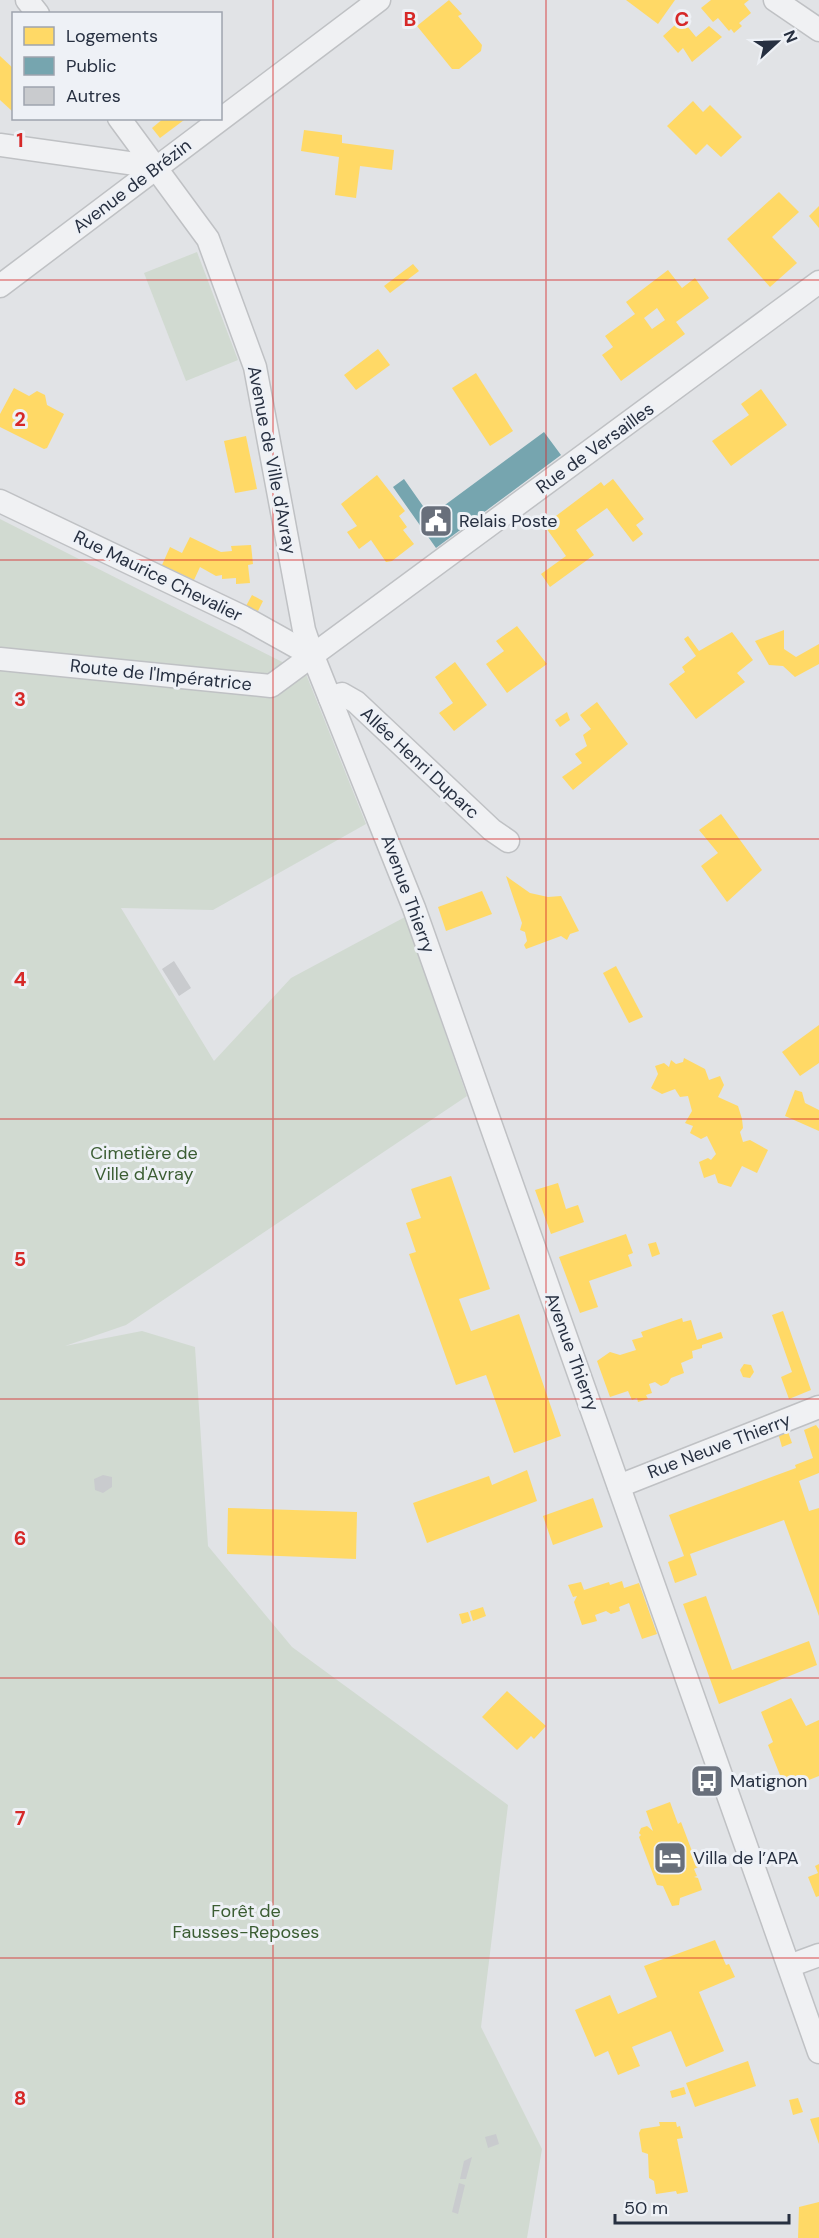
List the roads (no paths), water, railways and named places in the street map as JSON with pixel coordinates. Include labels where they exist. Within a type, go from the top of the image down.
[{"type":"street","points":[[27,0],[36,12]]},
{"type":"street","name":"Avenue de Brézin","points":[[222,118],[379,0]]},
{"type":"street","points":[[776,0],[819,30]]},
{"type":"street","name":"Avenue de Ville d'Avray","points":[[121,120],[208,239],[255,368],[304,630],[313,656]]},
{"type":"street","name":"Avenue de Brézin","points":[[0,286],[219,120]]},
{"type":"street","points":[[0,145],[157,167]]},
{"type":"street","name":"Rue de Versailles","points":[[313,656],[819,282]]},
{"type":"street","name":"Rue Maurice Chevalier","points":[[0,501],[243,617],[313,656]]},
{"type":"street","name":"Route de l'Impératrice","points":[[0,659],[271,687],[313,656]]},
{"type":"street","name":"Avenue Thierry","points":[[313,656],[414,908],[819,2052]]},
{"type":"street","name":"Allée Henri Duparc","points":[[330,698],[342,694],[356,702],[492,830],[508,841]]},
{"type":"street","name":"Rue Neuve Thierry","points":[[619,1486],[819,1407]]},
{"type":"street","points":[[789,1966],[819,1955]]},
{"type":"place","name":"Relais Poste","points":[[436,521]]},
{"type":"place","name":"Matignon","points":[[707,1781]]},
{"type":"place","name":"Villa de l’APA","points":[[670,1858]]},
{"type":"park label","name":"Cimetière de Ville d'Avray","points":[[144,1163]]},
{"type":"park label","name":"Forêt de Fausses-Reposes","points":[[246,1921]]}]
